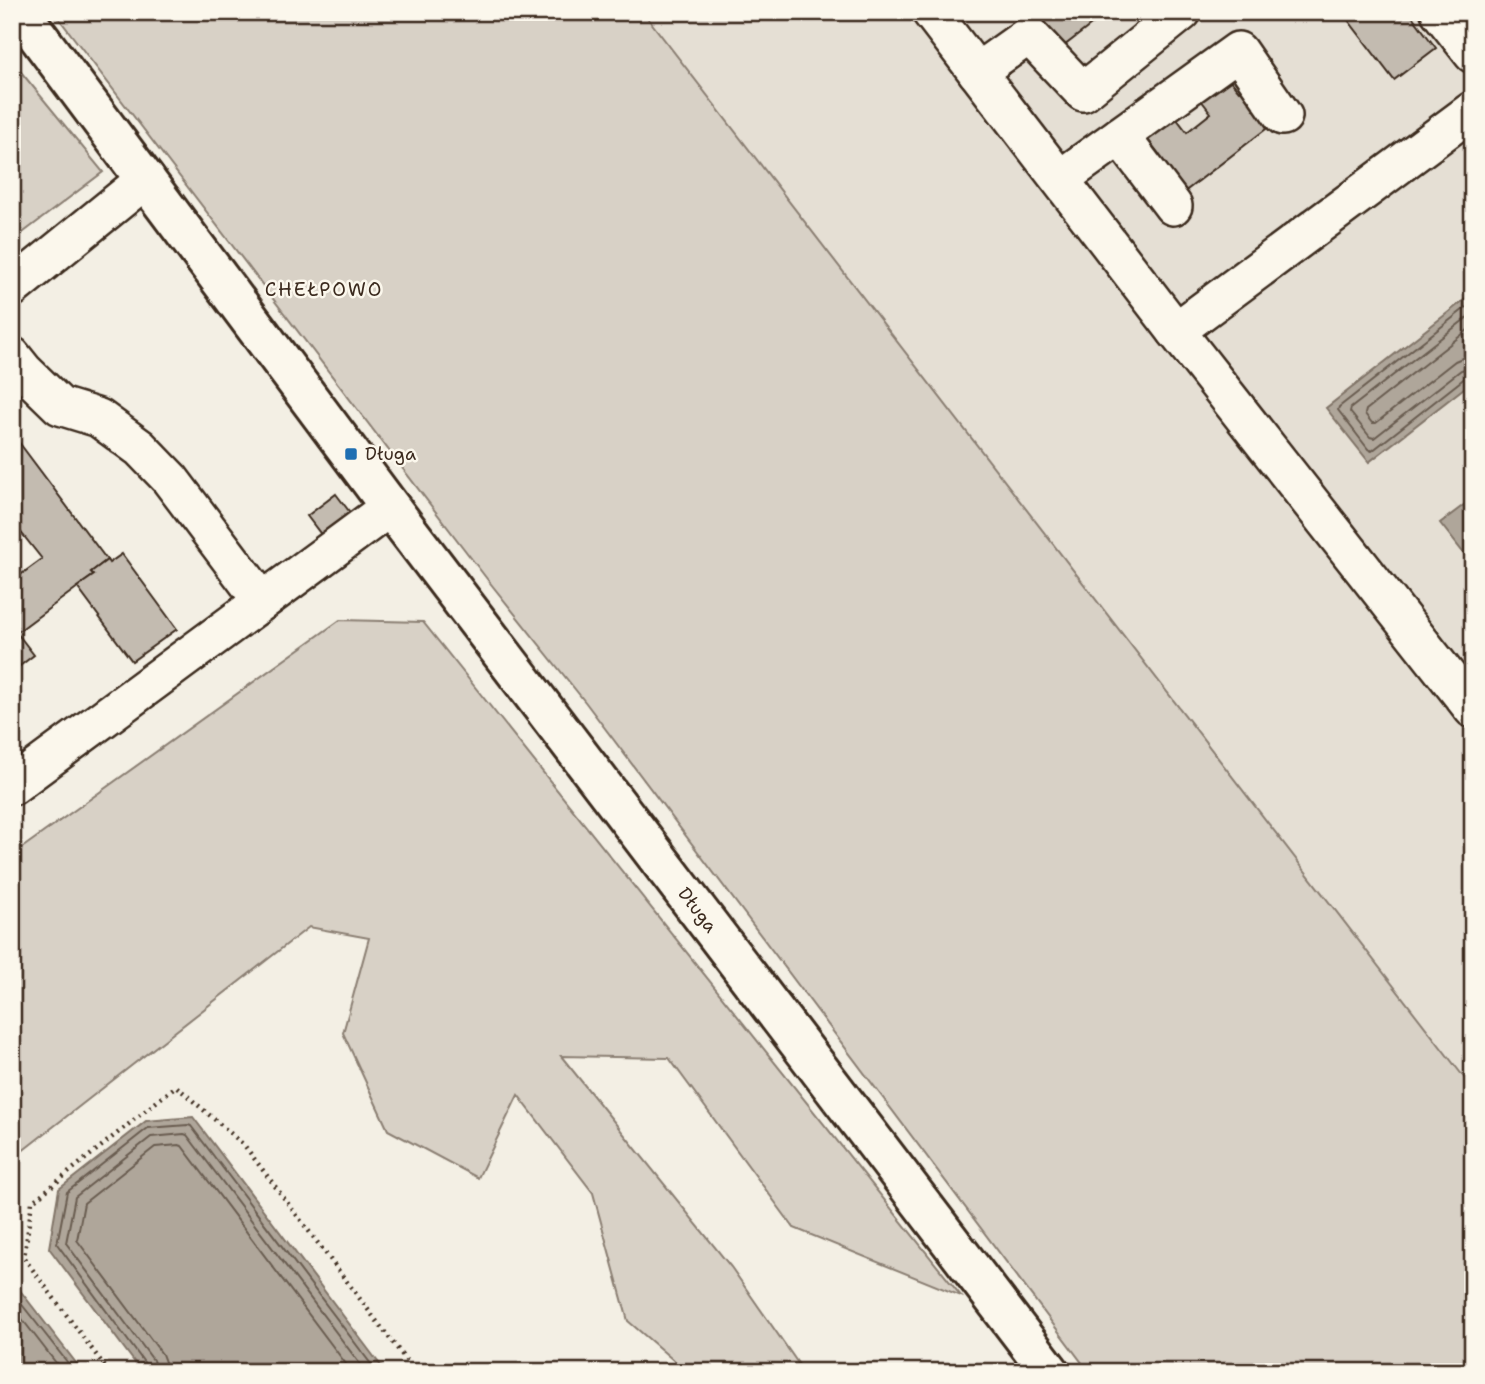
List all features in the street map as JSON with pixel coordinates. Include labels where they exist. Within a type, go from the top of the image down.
[{"type":"main road","name":"Długa","points":[[20,12],[390,507],[1050,1372]]},
{"type":"lane","points":[[931,12],[1176,331],[1473,709]]},
{"type":"lane","points":[[977,72],[1029,35],[1083,92],[1182,12]]},
{"type":"lane","points":[[1440,12],[1473,54]]},
{"type":"lane","points":[[1060,180],[1238,51],[1283,116]]},
{"type":"lane","points":[[1176,331],[1473,110]]},
{"type":"lane","points":[[1120,136],[1173,206]]},
{"type":"lane","points":[[12,288],[146,179]]},
{"type":"lane","points":[[12,356],[60,406],[99,418],[139,447],[170,479],[262,601]]},
{"type":"lane","points":[[12,786],[390,507]]},
{"type":"path","points":[[109,1372],[24,1258],[32,1202],[176,1086],[244,1145],[415,1372]]},
{"type":"shaded area","points":[[54,12],[643,12],[1473,1089],[1473,1372],[1089,1372],[586,703],[487,579]]},
{"type":"shaded area","points":[[643,12],[1473,12],[1473,1088]]},
{"type":"shaded area","points":[[12,61],[103,172],[12,241]]},
{"type":"shaded area","points":[[340,620],[423,622],[961,1296],[794,1228],[669,1058],[561,1056],[731,1267],[804,1372],[687,1372],[628,1321],[593,1193],[518,1095],[478,1178],[388,1130],[343,1033],[369,938],[309,927],[12,1159],[12,855]]},
{"type":"water","points":[[1473,293],[1473,381],[1369,462],[1326,408]]},
{"type":"water","points":[[1473,498],[1473,565],[1440,523]]},
{"type":"water","points":[[193,1117],[386,1372],[142,1372],[49,1248],[59,1189],[146,1121]]},
{"type":"water","points":[[12,1280],[83,1372],[12,1372]]},
{"type":"building","points":[[1032,12],[1108,12],[1060,49]]},
{"type":"building","points":[[1342,12],[1409,12],[1436,48],[1394,80]]},
{"type":"building","points":[[1222,70],[1239,91],[1247,85],[1275,122],[1179,196],[1150,160],[1159,154],[1142,132],[1170,110],[1187,132],[1211,113],[1194,91]]},
{"type":"building","points":[[12,433],[107,560],[91,572],[94,575],[12,636],[12,581],[42,559],[12,521]]},
{"type":"building","points":[[336,494],[352,515],[323,537],[307,516]]},
{"type":"building","points":[[122,554],[177,629],[132,661],[77,587],[94,575],[91,572],[107,560],[109,563]]},
{"type":"building","points":[[17,633],[34,655],[12,672],[12,636]]},
{"type":"place","name":"Długa","points":[[351,454]]},
{"type":"district","name":"CHEŁPOWO","points":[[324,289]]}]
